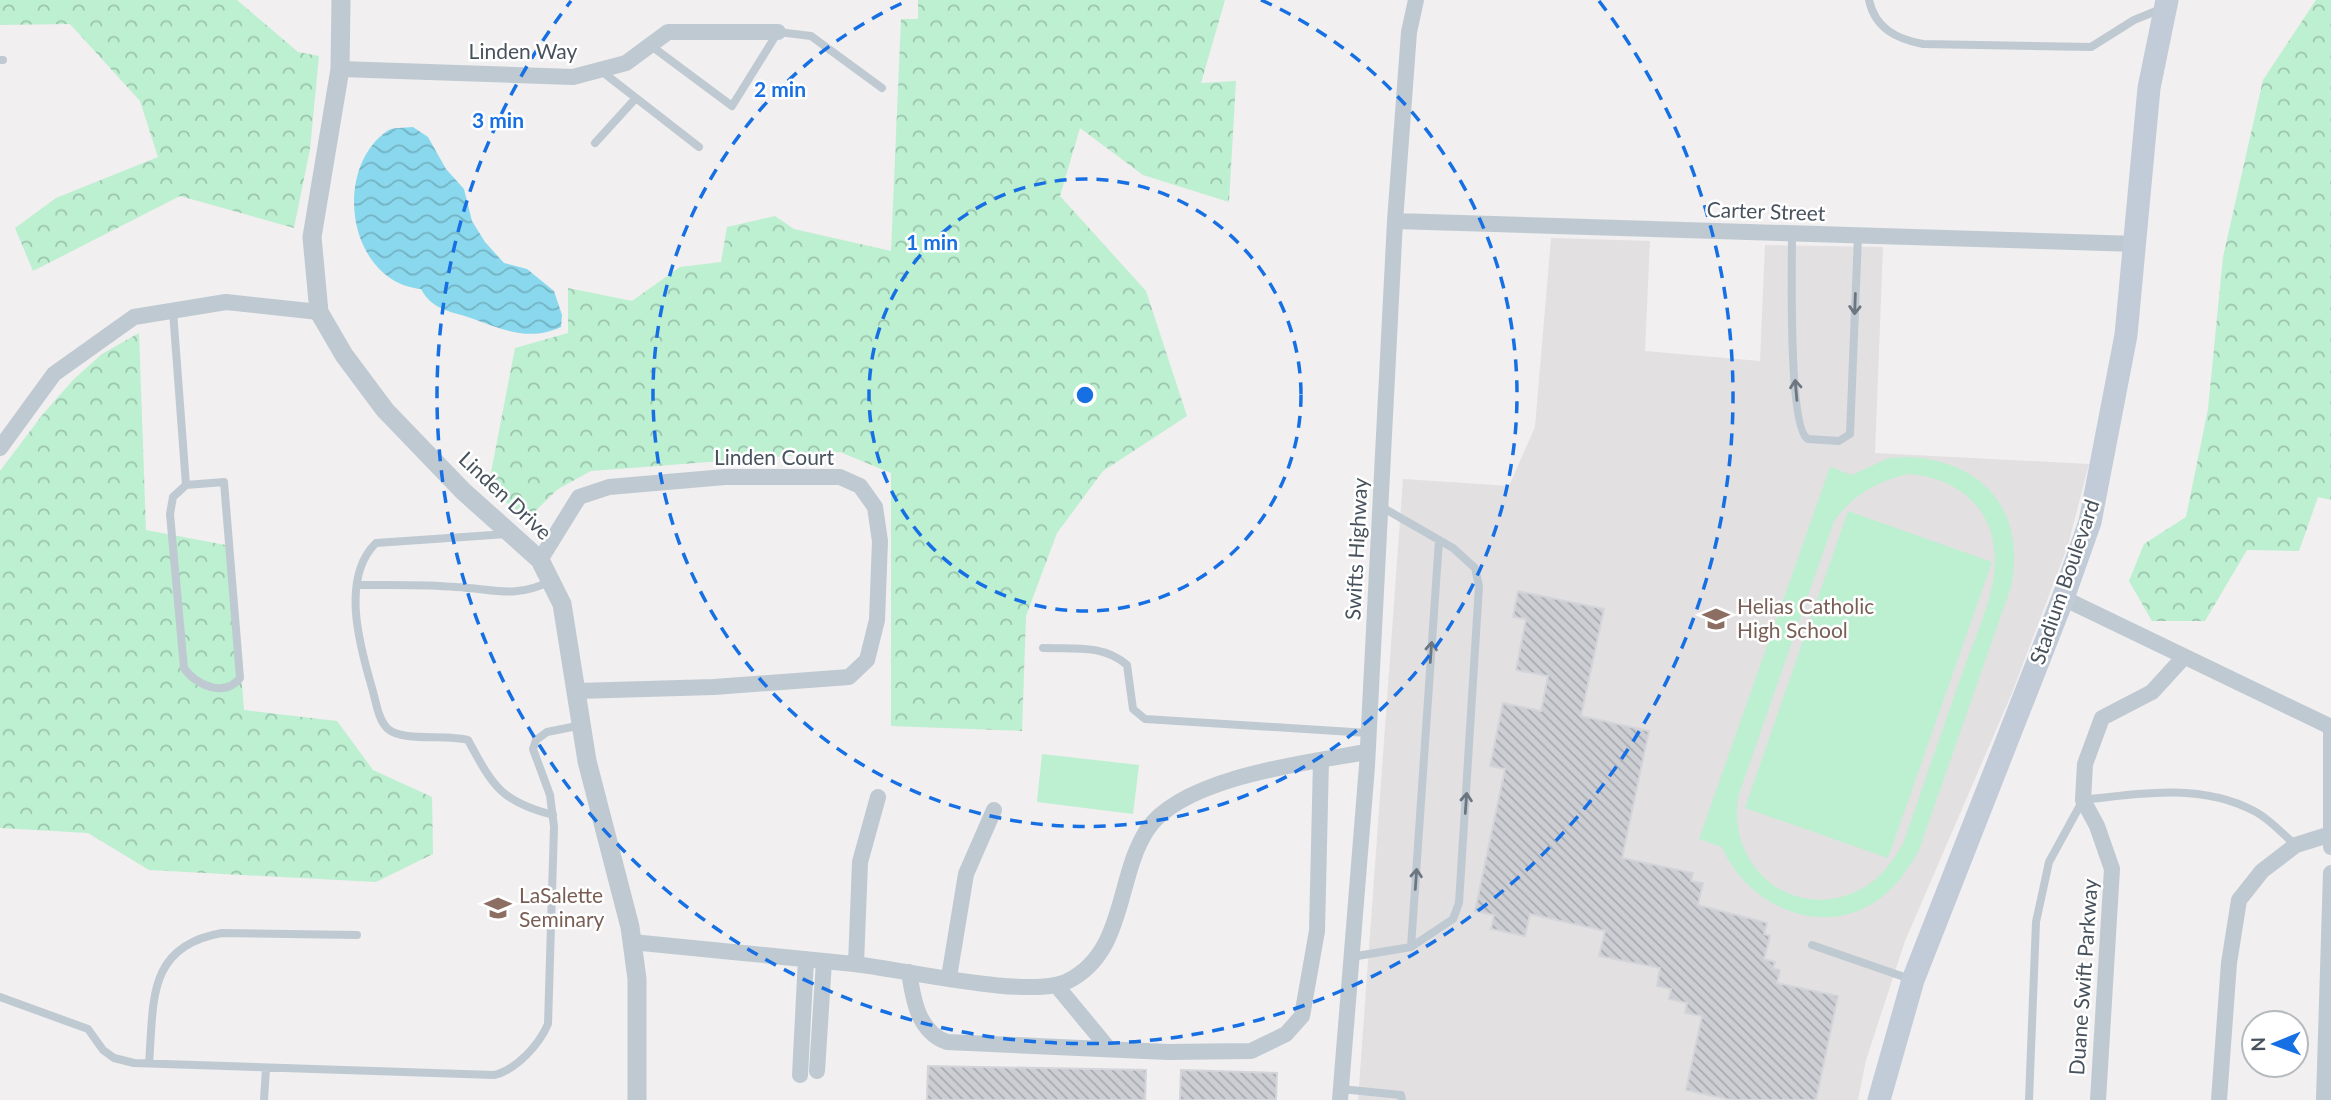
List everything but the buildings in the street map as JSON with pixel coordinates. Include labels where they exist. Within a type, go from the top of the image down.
[{"type":"main road","name":"Stadium Boulevard","points":[[1879,1100],[1913,980],[2063,598],[2090,522],[2113,416],[2126,335],[2137,244],[2149,88],[2165,4]]},
{"type":"street","name":"Linden Drive","points":[[341,0],[340,69],[312,237],[319,312],[344,355],[385,410],[463,491],[540,560],[562,604],[587,761],[632,942],[637,979],[637,1100]]},
{"type":"street","name":"Swifts Highway","points":[[1340,1094],[1367,752],[1395,221],[1409,32],[1416,0]]},
{"type":"street","name":"Linden Way","points":[[340,69],[573,77],[626,63],[668,32],[778,32]]},
{"type":"street","name":"Carter Street","points":[[1395,221],[2137,244]]},
{"type":"street","points":[[0,448],[54,374],[134,317],[226,302],[319,312]]},
{"type":"street","name":"Linden Court","points":[[540,560],[579,496],[609,487],[725,477],[840,477],[860,486],[875,507],[880,541],[877,620],[867,660],[849,677],[714,687],[577,691]]},
{"type":"street","points":[[2063,598],[2331,727],[2331,847]]},
{"type":"street","points":[[2083,800],[2085,764],[2102,718],[2152,692],[2184,657]]},
{"type":"street","points":[[632,942],[856,964],[1021,988],[1056,985],[1070,981],[1097,958],[1113,930],[1130,863],[1148,828],[1177,803],[1214,786],[1278,767],[1367,752]]},
{"type":"street","points":[[909,972],[912,995],[924,1025],[933,1038],[947,1042],[1109,1049],[1251,1051],[1286,1034],[1302,1016],[1317,930],[1321,760]]},
{"type":"street","points":[[856,964],[860,862],[878,797]]},
{"type":"street","name":"Duane Swift Parkway","points":[[2083,800],[2097,826],[2112,869],[2098,1100]]},
{"type":"street","points":[[949,977],[967,874],[994,810]]},
{"type":"street","points":[[2219,1100],[2229,963],[2239,900],[2262,871],[2296,845],[2331,834]]},
{"type":"street","points":[[2324,1100],[2331,873]]},
{"type":"street","points":[[800,1075],[806,959]]},
{"type":"street","points":[[817,1071],[824,961]]},
{"type":"street","points":[[1056,985],[1109,1049]]},
{"type":"lane","points":[[1869,0],[1871,12],[1883,28],[1902,40],[1923,44],[2091,47],[2165,4]]},
{"type":"lane","points":[[650,45],[732,106],[778,32],[811,36],[882,88]]},
{"type":"lane","points":[[600,70],[699,147]]},
{"type":"lane","points":[[595,143],[636,98]]},
{"type":"lane","points":[[1792,233],[1793,361],[1798,425],[1802,437],[1815,441],[1839,441],[1850,434],[1858,236]]},
{"type":"lane","points":[[173,311],[186,485]]},
{"type":"lane","points":[[225,482],[240,678],[228,686],[204,687],[191,679],[184,668],[170,513],[173,497],[186,485],[225,482]]},
{"type":"lane","points":[[1351,957],[1411,947],[1453,919],[1459,903],[1468,773],[1479,586],[1475,568],[1439,540],[1380,506]]},
{"type":"lane","points":[[512,534],[376,543],[366,553],[358,584],[355,610],[360,649],[380,716],[387,728],[401,735],[453,736],[468,740],[499,792],[528,808],[553,815]]},
{"type":"lane","points":[[1411,947],[1439,540]]},
{"type":"lane","points":[[358,584],[458,587],[503,593],[529,592],[551,581]]},
{"type":"lane","points":[[1043,648],[1097,650],[1115,654],[1127,665],[1133,709],[1145,719],[1368,733]]},
{"type":"lane","points":[[0,997],[88,1029],[103,1050],[114,1058],[149,1063],[265,1068],[494,1075],[506,1072],[542,1038],[548,1024],[553,815],[550,795],[533,749],[536,740],[547,732],[582,725]]},
{"type":"lane","points":[[2029,1100],[2036,922],[2049,862],[2083,800],[2162,791],[2216,797],[2255,811],[2296,845]]},
{"type":"lane","points":[[149,1063],[155,991],[161,968],[171,956],[205,936],[222,933],[357,935]]},
{"type":"lane","points":[[1812,945],[1913,980]]},
{"type":"lane","points":[[264,1100],[265,1068]]},
{"type":"lane","points":[[1340,1094],[1401,1095],[1402,1100]]},
{"type":"shaded area","name":"Helias Catholic High School","points":[[1551,238],[1650,241],[1645,351],[1760,361],[1765,245],[1883,247],[1875,453],[2089,464],[2068,545],[2012,693],[1905,941],[1866,1060],[1858,1100],[1358,1100],[1403,479],[1509,486],[1535,427]]},
{"type":"green space","points":[[0,0],[237,0],[298,52],[319,56],[310,149],[294,228],[180,196],[33,271],[15,228],[56,198],[158,157],[140,101],[70,24],[0,25]]},
{"type":"green space","points":[[918,0],[1225,0],[1201,83],[1236,81],[1229,202],[1143,175],[1080,128],[1060,196],[1146,291],[1187,416],[1103,471],[1057,533],[1026,616],[1022,731],[891,726],[891,473],[840,452],[591,471],[558,489],[527,519],[488,488],[515,348],[568,333],[568,288],[632,301],[680,267],[721,262],[727,227],[775,216],[794,229],[891,251],[901,19],[918,19]]},
{"type":"green space","points":[[2316,0],[2331,0],[2331,500],[2318,497],[2299,551],[2247,550],[2205,621],[2152,621],[2129,581],[2144,544],[2186,517],[2208,409],[2223,257],[2263,80]]},
{"type":"green space","points":[[139,333],[146,530],[231,546],[244,710],[337,721],[373,770],[432,797],[433,854],[376,882],[149,870],[88,833],[0,828],[0,471],[43,414],[74,379],[102,354]]},
{"type":"green space","points":[[1910,457],[1937,461],[1960,469],[1979,481],[1995,496],[2006,515],[2012,536],[2014,560],[2011,587],[1915,857],[1903,875],[1882,897],[1860,910],[1837,916],[1814,917],[1769,901],[1750,887],[1734,868],[1722,847],[1699,839],[1830,467],[1852,475],[1889,458]],"holes":[[[1908,474],[1924,476],[1953,486],[1965,494],[1984,517],[1994,547],[1995,563],[1986,610],[1903,844],[1895,856],[1871,883],[1840,897],[1815,900],[1792,895],[1772,884],[1755,868],[1744,847],[1738,823],[1738,797],[1834,521],[1849,503],[1866,490]]]},
{"type":"green space","points":[[1848,511],[1992,562],[1888,858],[1745,808]]},
{"type":"green space","points":[[1042,754],[1139,765],[1133,814],[1037,802]]},
{"type":"water","points":[[413,127],[428,137],[446,169],[464,189],[472,221],[485,242],[504,263],[527,269],[554,291],[562,315],[561,327],[526,334],[493,326],[436,306],[421,289],[397,282],[377,267],[364,246],[356,222],[354,197],[359,172],[369,149],[387,131]]},
{"type":"place","name":"Helias Catholic High School","points":[[1716,619]]},
{"type":"place","name":"LaSalette Seminary","points":[[498,908]]}]
